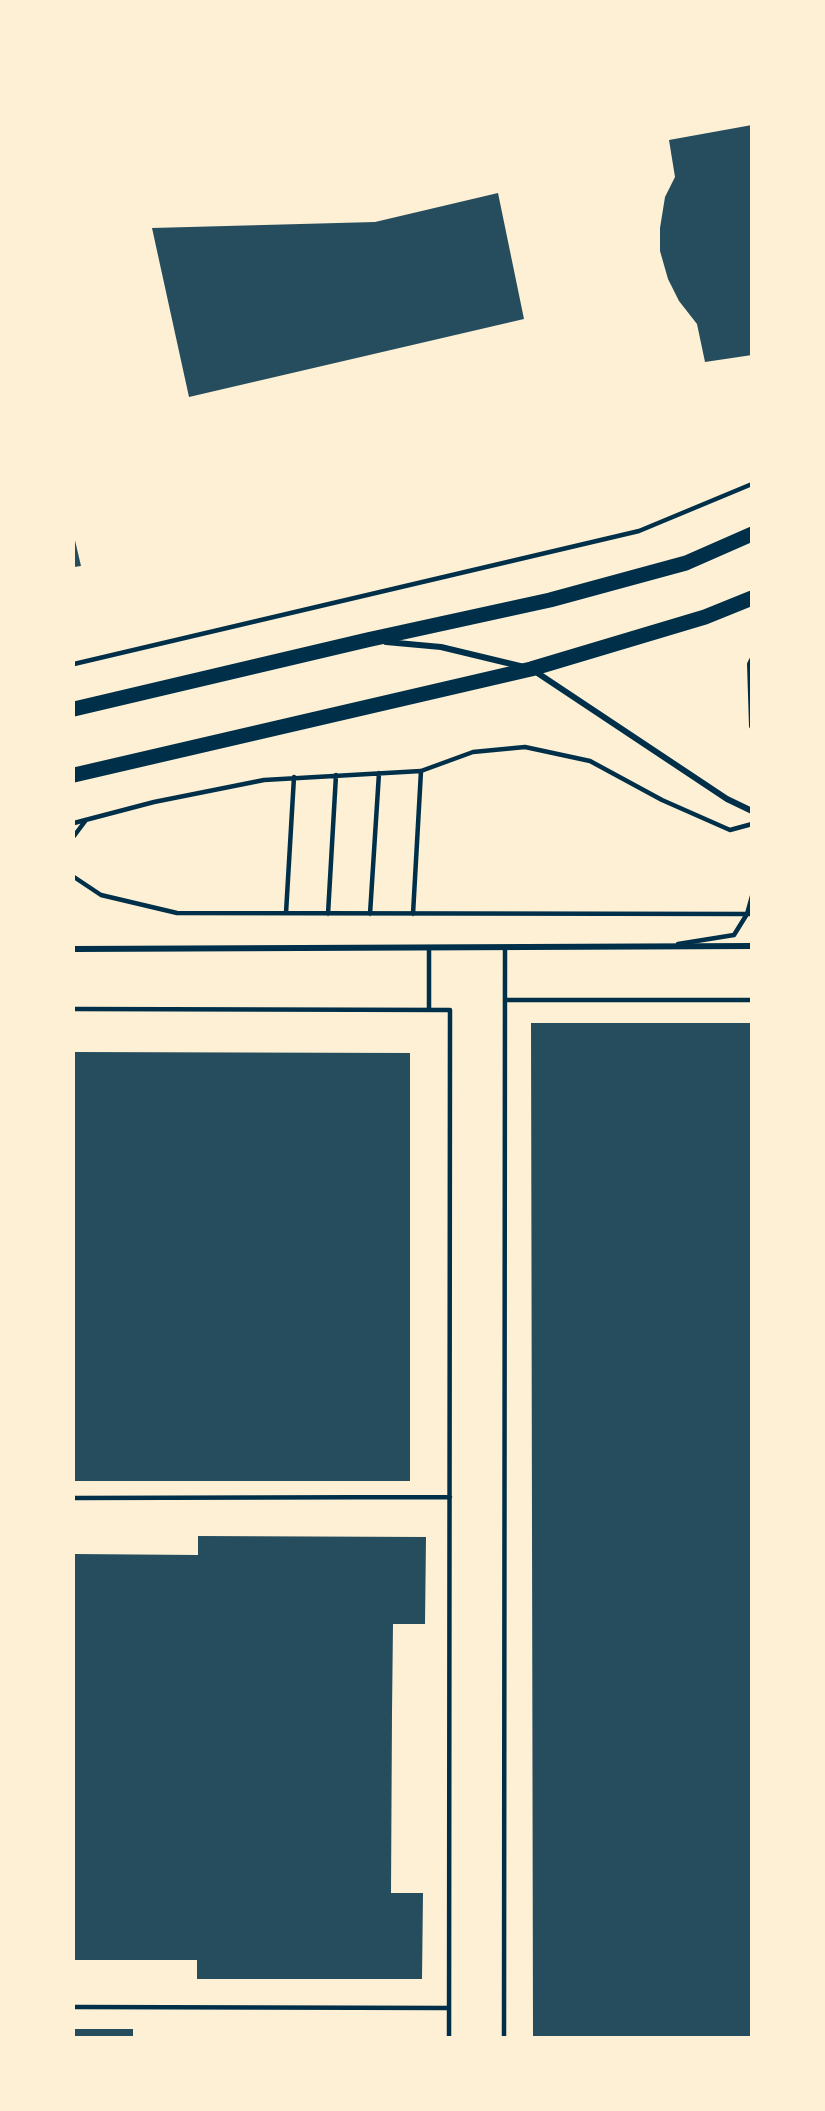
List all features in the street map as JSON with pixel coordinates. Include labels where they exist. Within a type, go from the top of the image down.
[{"type":"main road","points":[[74,709],[367,640],[550,600],[674,566],[752,534]]},
{"type":"main road","points":[[74,776],[531,669],[705,617],[752,598]]},
{"type":"street","points":[[367,640],[441,647],[531,669],[727,799],[752,811]]},
{"type":"street","points":[[752,660],[750,664],[752,726]]},
{"type":"street","points":[[74,949],[752,946]]},
{"type":"lane","points":[[74,664],[639,531],[752,484]]},
{"type":"lane","points":[[74,823],[154,802],[264,780],[421,771],[473,752],[525,747],[590,761],[662,800],[730,830],[752,824]]},
{"type":"lane","points":[[413,914],[421,771]]},
{"type":"lane","points":[[370,914],[379,773]]},
{"type":"lane","points":[[328,914],[336,775]]},
{"type":"lane","points":[[286,913],[294,777]]},
{"type":"lane","points":[[74,836],[86,820]]},
{"type":"lane","points":[[74,877],[101,895],[177,913],[749,914]]},
{"type":"lane","points":[[669,946],[734,934],[749,914],[752,896]]},
{"type":"lane","points":[[504,2037],[505,946]]},
{"type":"lane","points":[[429,947],[429,1010]]},
{"type":"lane","points":[[505,1000],[752,1000]]},
{"type":"lane","points":[[74,1009],[450,1010],[449,2037]]},
{"type":"lane","points":[[74,1498],[450,1497]]},
{"type":"lane","points":[[74,2007],[449,2008]]},
{"type":"building","points":[[752,125],[752,355],[705,362],[697,324],[679,301],[668,279],[660,251],[660,228],[665,197],[675,177],[669,140]]},
{"type":"building","points":[[498,193],[524,319],[189,397],[152,228],[375,222]]},
{"type":"building","points":[[74,536],[81,566],[74,567]]},
{"type":"building","points":[[531,1023],[752,1023],[752,2038],[533,2038]]},
{"type":"building","points":[[74,1052],[410,1053],[410,1481],[74,1481]]},
{"type":"building","points":[[198,1536],[426,1537],[425,1624],[393,1624],[392,1712],[391,1893],[423,1893],[422,1979],[197,1979],[197,1960],[74,1960],[74,1554],[198,1555]]},
{"type":"building","points":[[74,2029],[133,2029],[133,2038],[74,2038]]}]
